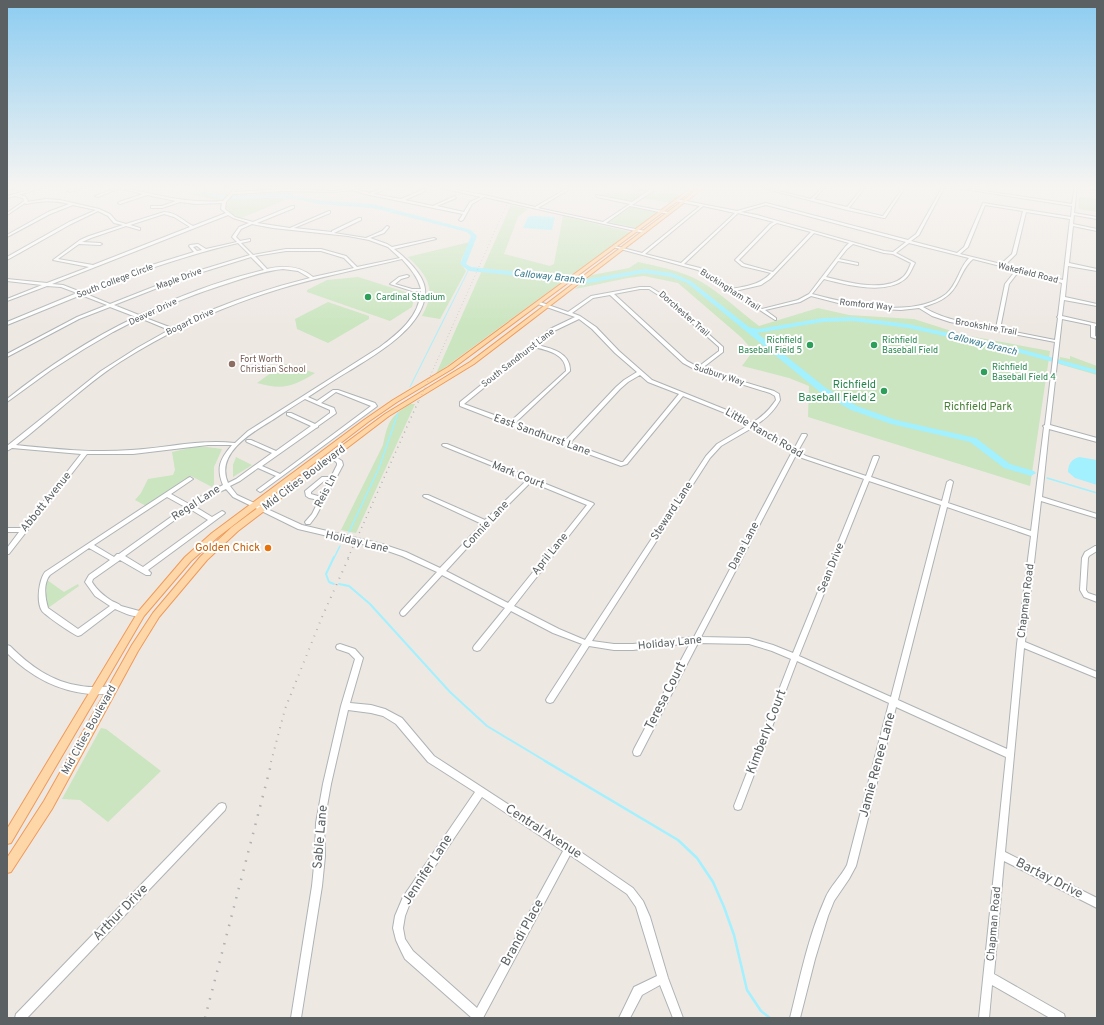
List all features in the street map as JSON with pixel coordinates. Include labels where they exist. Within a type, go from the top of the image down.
[{"type":"main road","name":"Mid Cities Boulevard","points":[[7,868],[48,805],[156,615],[183,580],[221,540],[392,411],[472,363],[548,305],[632,234]]},
{"type":"main road","name":"Mid Cities Boulevard","points":[[7,839],[141,614],[188,559],[215,535],[252,506],[378,412],[450,368],[568,281],[584,277],[641,234]]},
{"type":"main road","points":[[314,459],[323,463]]},
{"type":"street","points":[[7,260],[50,234]]},
{"type":"street","points":[[94,266],[55,260],[79,243],[99,234]]},
{"type":"street","points":[[7,300],[175,234]]},
{"type":"street","points":[[234,234],[235,240],[266,270]]},
{"type":"street","points":[[225,485],[221,473],[222,462],[234,444],[250,432],[362,360],[400,332],[415,316],[419,309],[423,290],[418,276],[403,258],[392,248],[368,238],[343,234]]},
{"type":"street","points":[[368,238],[378,234]]},
{"type":"street","points":[[643,254],[668,234]]},
{"type":"street","points":[[683,263],[714,234]]},
{"type":"street","points":[[762,234],[737,260],[743,265],[774,273]]},
{"type":"street","points":[[733,290],[760,284],[774,273],[811,234]]},
{"type":"street","points":[[820,234],[894,253],[913,263],[904,278],[892,283],[867,286],[824,278]]},
{"type":"street","name":"Wakefield Road","points":[[881,234],[1064,282]]},
{"type":"street","points":[[894,253],[917,234]]},
{"type":"street","points":[[958,254],[966,247],[972,234]]},
{"type":"street","points":[[1002,266],[1014,254],[1020,234]]},
{"type":"street","name":"Chapman Road","points":[[984,1018],[1009,754],[1033,534],[1070,234]]},
{"type":"street","points":[[392,248],[434,239]]},
{"type":"street","name":"South College Circle","points":[[7,324],[144,269],[206,250],[249,240]]},
{"type":"street","points":[[79,243],[100,244]]},
{"type":"street","points":[[761,310],[793,302],[810,295],[846,248],[852,243]]},
{"type":"street","points":[[197,253],[191,246],[198,245],[206,250]]},
{"type":"street","name":"Buckingham Trail","points":[[615,247],[683,263],[709,274],[775,319]]},
{"type":"street","name":"Maple Drive","points":[[7,356],[78,318],[196,272],[252,256],[286,250],[321,250],[345,257],[357,269]]},
{"type":"street","name":"Bogart Drive","points":[[8,447],[113,365],[173,330],[236,302],[313,279],[403,258]]},
{"type":"street","name":"Romford Way","points":[[810,295],[848,304],[876,307],[918,306],[934,302],[949,293],[962,267],[972,258]]},
{"type":"street","points":[[837,260],[857,264]]},
{"type":"street","points":[[1066,264],[1097,270]]},
{"type":"street","name":"Deaver Drive","points":[[7,401],[39,377],[91,343],[140,317],[214,286],[266,270],[284,268],[305,271],[313,279]]},
{"type":"street","points":[[998,329],[1007,284],[1018,270]]},
{"type":"street","points":[[407,276],[400,278],[392,284],[412,290],[423,290]]},
{"type":"street","points":[[7,280],[50,283],[62,286],[173,330]]},
{"type":"street","name":"Dorchester Trail","points":[[569,313],[589,299],[610,293],[640,288],[650,288],[667,299],[721,347],[721,351],[698,368]]},
{"type":"street","name":"Sudbury Way","points":[[610,293],[677,357],[698,368],[772,392],[777,395],[778,400]]},
{"type":"street","points":[[1062,298],[1097,305]]},
{"type":"street","name":"Little Ranch Road","points":[[539,303],[579,317],[594,328],[650,381],[680,395],[722,409],[754,425],[794,452],[1033,534]]},
{"type":"street","name":"Brookshire Trail","points":[[918,306],[933,315],[951,321],[1056,341]]},
{"type":"street","name":"South Sandhurst Lane","points":[[462,404],[533,344],[552,330],[579,317]]},
{"type":"street","points":[[1059,317],[1095,325],[1093,337],[1097,338]]},
{"type":"street","points":[[511,424],[568,371],[568,363],[557,353],[533,344]]},
{"type":"street","points":[[566,444],[626,380],[640,373]]},
{"type":"street","points":[[260,490],[374,406],[373,404],[338,391],[335,391],[317,403]]},
{"type":"street","name":"East Sandhurst Lane","points":[[462,404],[566,444],[616,462],[625,463],[680,395]]},
{"type":"street","name":"Regal Lane","points":[[141,614],[125,610],[100,595],[88,582],[90,577],[189,507],[225,485],[238,480],[331,416],[333,412],[332,409],[304,397]]},
{"type":"street","name":"Steward Lane","points":[[550,700],[692,480],[713,451],[724,441],[754,425],[772,410],[778,400]]},
{"type":"street","points":[[289,414],[316,426]]},
{"type":"street","points":[[1046,426],[1097,440]]},
{"type":"street","name":"Dana Lane","points":[[694,640],[804,435]]},
{"type":"street","points":[[249,441],[277,453]]},
{"type":"street","points":[[8,447],[85,453],[132,452],[203,442],[234,444]]},
{"type":"street","name":"Mark Court","points":[[445,445],[591,504]]},
{"type":"street","name":"Abbott Avenue","points":[[7,552],[85,453]]},
{"type":"street","name":"Sean Drive","points":[[795,657],[876,457]]},
{"type":"street","name":"Reis Ln","points":[[308,522],[340,464],[340,462],[336,459]]},
{"type":"street","points":[[258,466],[280,476]]},
{"type":"street","points":[[116,605],[78,633],[44,610],[44,579],[46,574],[190,478]]},
{"type":"street","points":[[322,499],[311,497],[308,495],[308,492],[324,478],[333,479]]},
{"type":"street","name":"Connie Lane","points":[[403,613],[486,523],[530,480]]},
{"type":"street","name":"Jamie Renee Lane","points":[[795,1018],[820,922],[828,900],[846,878],[851,866],[950,482]]},
{"type":"street","name":"Holiday Lane","points":[[225,485],[235,496],[252,506],[300,528],[380,546],[404,554],[509,605],[556,631],[586,643],[627,647],[714,639],[749,642],[773,648],[1009,754]]},
{"type":"street","points":[[167,494],[213,520]]},
{"type":"street","points":[[426,496],[486,523]]},
{"type":"street","points":[[1038,498],[1097,516]]},
{"type":"street","name":"April Lane","points":[[477,648],[509,605],[591,504]]},
{"type":"street","points":[[89,545],[146,572],[222,513]]},
{"type":"street","points":[[7,530],[24,530]]},
{"type":"street","points":[[1097,548],[1085,558],[1084,590],[1086,595],[1097,599]]},
{"type":"street","name":"Teresa Court","points":[[637,752],[694,640]]},
{"type":"street","points":[[1021,644],[1097,675]]},
{"type":"street","name":"Sable Lane","points":[[296,1018],[317,886],[320,856],[320,823],[326,784],[345,706],[359,658],[352,651],[340,646]]},
{"type":"street","points":[[7,648],[32,671],[59,685],[96,691],[112,690]]},
{"type":"street","name":"Kimberly Court","points":[[738,806],[795,657]]},
{"type":"street","name":"Central Avenue","points":[[345,706],[372,709],[384,713],[399,721],[431,759],[569,849],[630,891],[640,904],[663,978],[678,1018]]},
{"type":"street","name":"Jennifer Lane","points":[[477,1017],[408,955],[396,930],[406,900],[480,792]]},
{"type":"street","name":"Arthur Drive","points":[[20,1018],[222,807]]},
{"type":"street","name":"Brandi Place","points":[[477,1017],[569,849]]},
{"type":"street","name":"Bartay Drive","points":[[1000,854],[1097,903]]},
{"type":"street","points":[[989,977],[1060,1018]]},
{"type":"street","points":[[624,1018],[638,991],[663,978]]},
{"type":"green space","points":[[498,234],[512,234],[504,254],[550,266],[554,264],[560,234],[627,234],[436,374]]},
{"type":"green space","points":[[470,242],[461,260],[461,264],[466,271],[440,319],[422,316],[429,298],[428,284],[421,270],[408,257]]},
{"type":"green space","name":"Richfield Park","points":[[638,262],[674,270],[694,278],[720,294],[759,326],[818,308],[849,315],[914,319],[964,335],[1050,351],[1030,486],[808,417],[809,386],[789,378],[742,366],[753,351],[742,338],[678,283],[644,276],[575,289],[592,275],[629,268]]},
{"type":"green space","name":"Cardinal Stadium","points":[[358,277],[415,295],[412,307],[390,321],[307,292],[307,290],[327,280]]},
{"type":"green space","points":[[328,302],[369,316],[369,319],[328,343],[297,329],[295,319]]},
{"type":"green space","points":[[1070,356],[1097,366],[1097,375],[1059,364],[1060,357],[1070,359]]},
{"type":"green space","points":[[286,364],[315,373],[287,386],[281,387],[257,383],[282,365]]},
{"type":"green space","points":[[410,404],[415,404],[356,533],[341,530],[383,445],[388,425],[394,416]]},
{"type":"green space","points":[[194,447],[222,449],[214,467],[214,484],[212,487],[191,476],[146,506],[135,500],[141,493],[148,479],[173,475],[175,470],[172,452]]},
{"type":"green space","points":[[236,457],[252,465],[233,477],[233,465]]},
{"type":"green space","points":[[47,580],[64,592],[78,584],[79,586],[48,608],[46,603]]},
{"type":"green space","points":[[101,728],[106,729],[161,771],[108,822],[80,800],[62,799]]},
{"type":"water","points":[[1079,457],[1097,460],[1097,485],[1075,478],[1068,472],[1071,462]]},
{"type":"waterway","name":"Calloway Branch","points":[[472,234],[474,236],[463,264],[469,269],[589,281],[644,271],[672,275],[689,282],[823,390],[854,408],[894,422],[973,440],[1007,466],[1031,473]]},
{"type":"waterway","points":[[410,387],[469,269]]},
{"type":"waterway","name":"Calloway Branch","points":[[748,329],[758,331],[823,320],[852,319],[908,326],[1021,351],[1097,372]]},
{"type":"waterway","points":[[349,532],[379,468],[398,413]]},
{"type":"waterway","points":[[1047,478],[1097,493]]},
{"type":"waterway","points":[[334,558],[340,546]]},
{"type":"waterway","points":[[334,557],[326,574],[329,582],[334,584]]},
{"type":"waterway","points":[[339,584],[349,586],[370,604],[450,692],[487,726],[547,762]]},
{"type":"waterway","points":[[545,761],[678,840],[697,858],[713,882],[724,907],[734,935],[747,990],[761,1011],[770,1018]]},
{"type":"railway","points":[[419,401],[494,234]]},
{"type":"railway","points":[[348,558],[419,400]]},
{"type":"railway","points":[[271,762],[285,709],[322,617],[349,557]]},
{"type":"railway","points":[[205,1018],[272,761]]},
{"type":"place","name":"Cardinal Stadium","points":[[368,297]]},
{"type":"place","name":"Richfield Baseball Field 5","points":[[810,345]]},
{"type":"place","name":"Richfield Baseball Field","points":[[874,345]]},
{"type":"place","name":"Fort Worth Christian School","points":[[232,364]]},
{"type":"place","name":"Richfield Baseball Field 4","points":[[984,372]]},
{"type":"place","name":"Richfield Baseball Field 2","points":[[884,391]]},
{"type":"place","name":"Golden Chick","points":[[268,548]]}]
